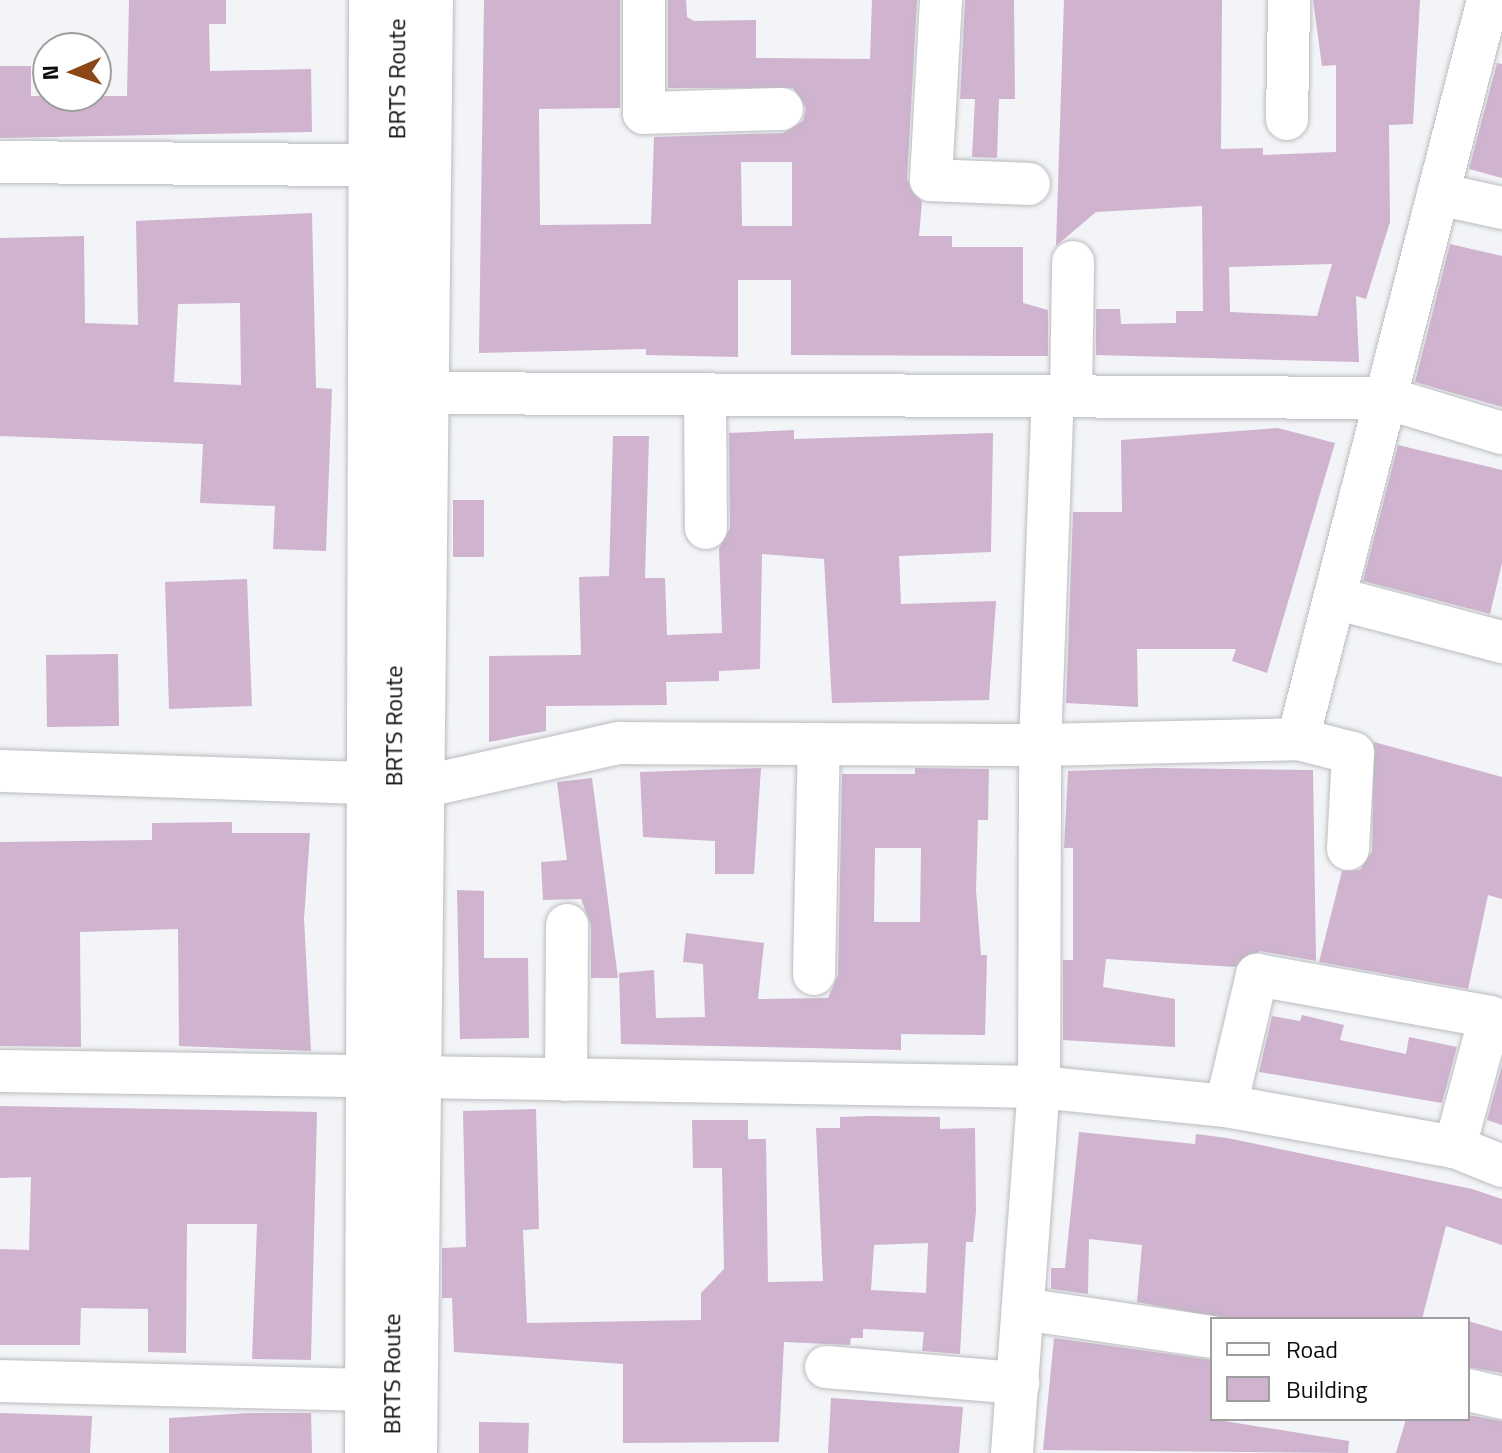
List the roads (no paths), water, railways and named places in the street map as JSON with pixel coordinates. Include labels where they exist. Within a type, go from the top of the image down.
[{"type":"main road","points":[[367,1453],[371,0]]},
{"type":"main road","points":[[415,1453],[431,0]]},
{"type":"street","name":"BRTS Route","points":[[391,1453],[397,0]]},
{"type":"street","points":[[644,0],[644,113],[782,109]]},
{"type":"street","points":[[941,0],[931,180],[1029,184]]},
{"type":"street","points":[[1287,119],[1289,0]]},
{"type":"street","points":[[1298,739],[1488,0]]},
{"type":"street","points":[[0,162],[371,165]]},
{"type":"street","points":[[1438,194],[1502,208]]},
{"type":"street","points":[[1012,1453],[1039,1087],[1040,745],[1073,262]]},
{"type":"street","points":[[427,393],[1386,398],[1502,433]]},
{"type":"street","points":[[705,394],[706,528]]},
{"type":"street","points":[[1335,598],[1502,642]]},
{"type":"street","points":[[422,787],[619,743],[1040,745],[1298,739],[1353,753],[1348,849]]},
{"type":"street","points":[[814,974],[819,744]]},
{"type":"street","points":[[0,771],[371,783]]},
{"type":"street","points":[[566,1080],[567,925]]},
{"type":"street","points":[[1226,1106],[1257,975],[1288,980],[1490,1017],[1455,1147]]},
{"type":"street","points":[[0,1071],[369,1076]]},
{"type":"street","points":[[419,1077],[1039,1087],[1226,1106],[1455,1147],[1502,1166]]},
{"type":"street","points":[[1023,1309],[1210,1337]]},
{"type":"street","points":[[826,1367],[1018,1383]]},
{"type":"street","points":[[0,1381],[368,1390]]},
{"type":"street","points":[[1470,1390],[1502,1398]]}]
